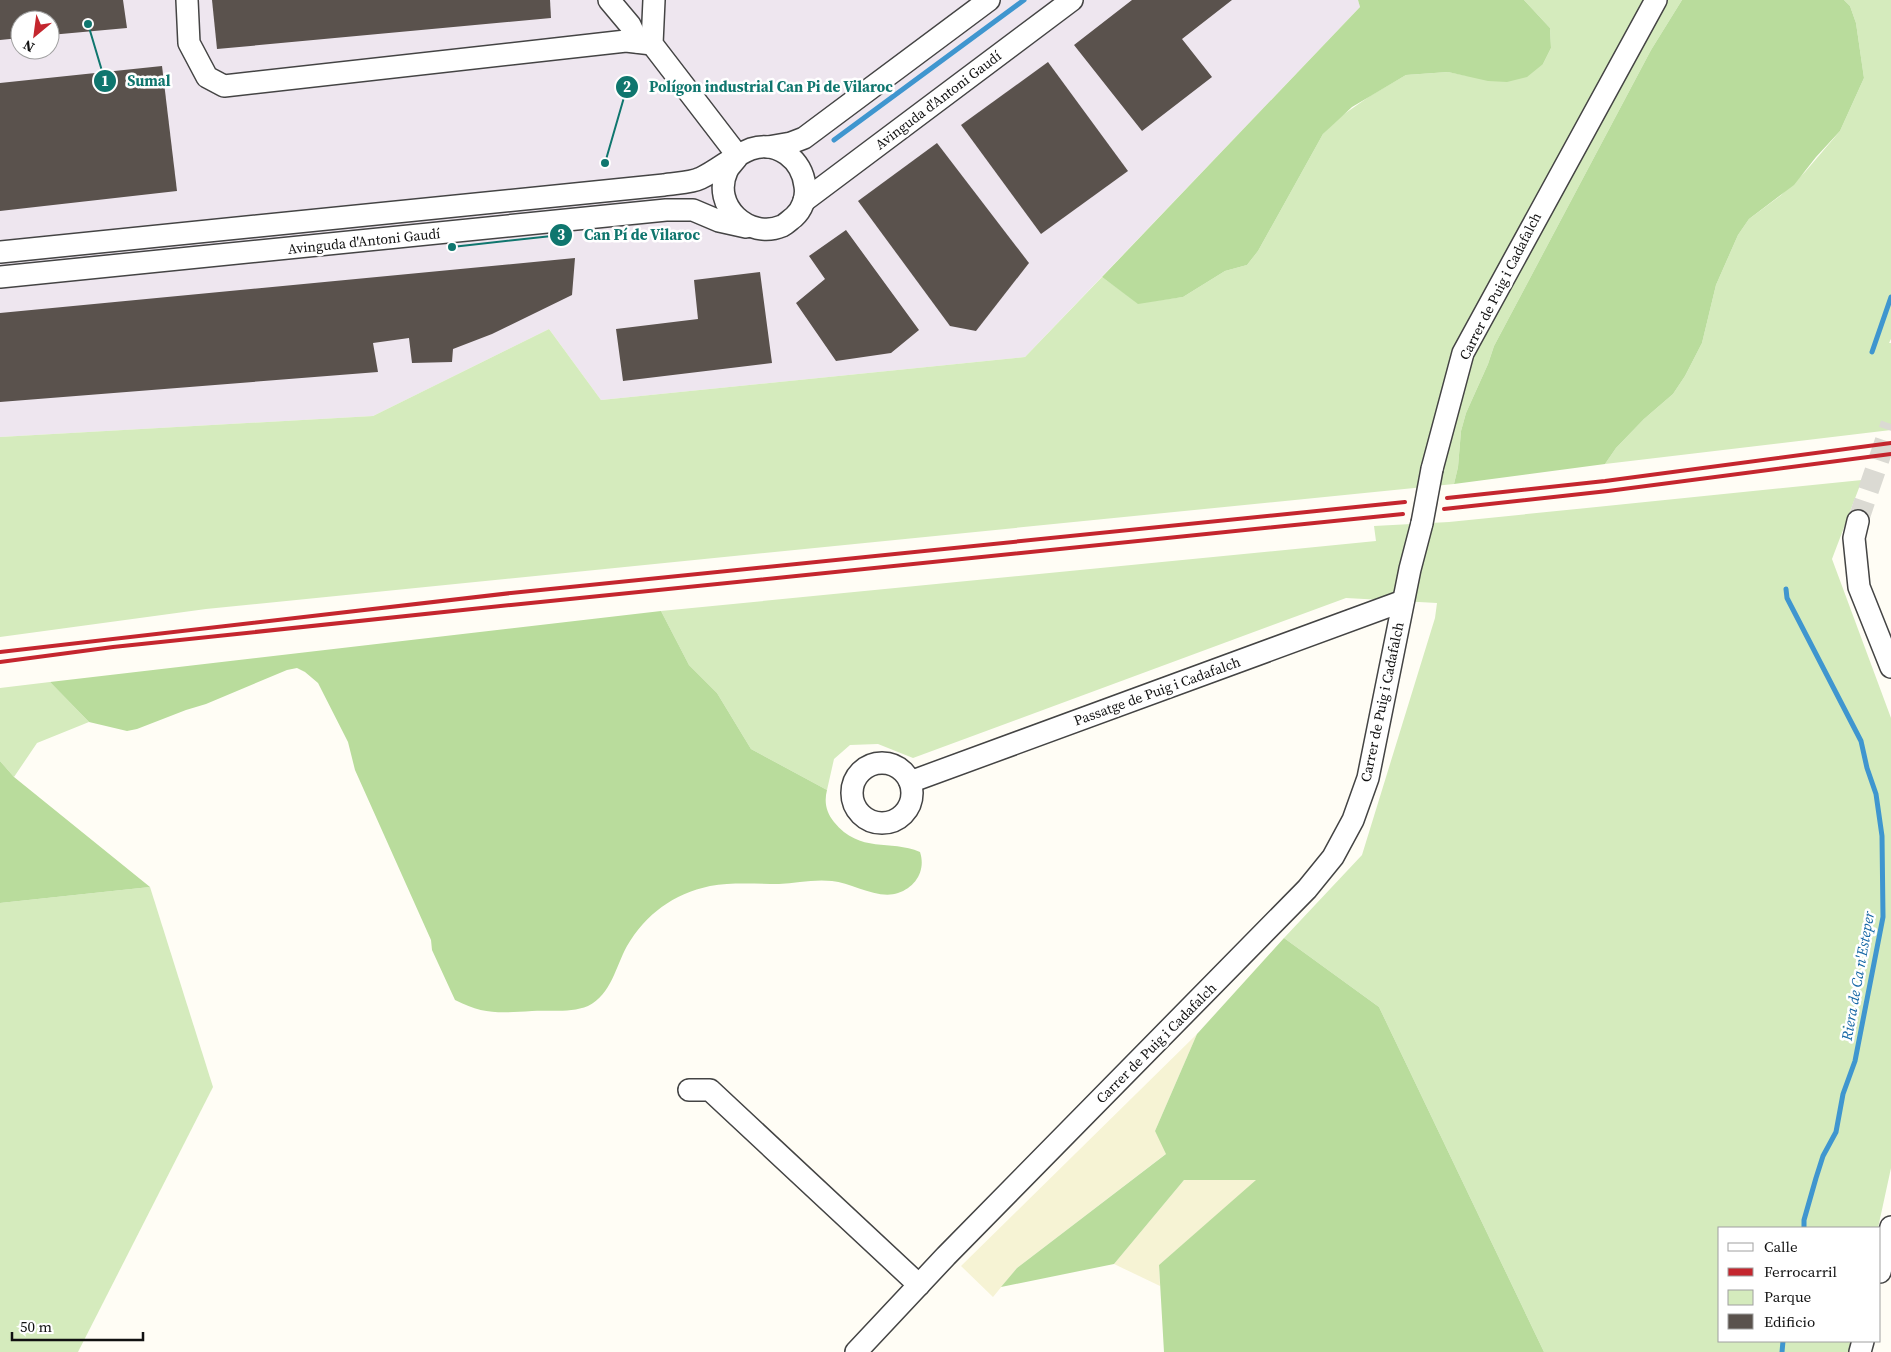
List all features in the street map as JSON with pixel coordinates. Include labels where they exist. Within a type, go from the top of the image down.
[{"type":"street","points":[[187,0],[189,43],[207,77],[224,86],[626,41],[645,43]]},
{"type":"street","points":[[609,0],[738,156]]},
{"type":"street","points":[[645,43],[654,0]]},
{"type":"street","points":[[765,147],[780,150],[790,155],[800,166],[806,190],[804,202],[797,214],[783,226],[769,229],[755,228],[735,217],[729,209],[724,195],[724,185],[727,171],[738,156],[751,149],[791,143],[804,138],[989,0]]},
{"type":"street","name":"Avinguda d'Antoni Gaudí","points":[[804,202],[1072,0]]},
{"type":"street","name":"Carrer de Puig i Cadafalch","points":[[856,1352],[919,1285],[1307,889],[1333,857],[1353,820],[1368,778],[1403,600],[1422,523],[1432,469],[1463,353],[1656,0]]},
{"type":"street","name":"Avinguda d'Antoni Gaudí","points":[[0,252],[664,185],[699,179],[738,156]]},
{"type":"street","name":"Avinguda d'Antoni Gaudí","points":[[0,277],[666,210],[692,210],[719,221],[755,228]]},
{"type":"street","points":[[1858,521],[1854,538],[1859,587],[1891,667]]},
{"type":"street","name":"Passatge de Puig i Cadafalch","points":[[910,782],[1403,600]]},
{"type":"street","points":[[689,1090],[710,1090],[919,1285]]},
{"type":"street","points":[[1881,1268],[1891,1227]]},
{"type":"shaded area","points":[[0,0],[1358,0],[1360,7],[1025,357],[601,400],[549,329],[373,416],[0,437]]},
{"type":"shaded area","points":[[1197,1034],[1155,1131],[1167,1153],[1017,1268],[993,1297],[961,1266]]},
{"type":"shaded area","points":[[1184,1180],[1257,1180],[1159,1265],[1160,1286],[1114,1264]]},
{"type":"green space","points":[[1358,0],[1524,0],[1550,28],[1551,48],[1543,64],[1527,77],[1507,82],[1488,81],[1448,72],[1406,75],[1352,107],[1323,134],[1258,251],[1247,265],[1225,271],[1183,297],[1138,304],[1102,277],[1360,7]]},
{"type":"green space","points":[[1524,0],[1682,0],[1651,50],[1494,346],[1466,413],[1461,431],[1458,467],[1454,484],[206,609],[0,637],[0,437],[373,416],[549,329],[601,400],[1025,357],[1102,277],[1138,303],[1183,297],[1225,271],[1247,265],[1258,251],[1323,134],[1337,119],[1370,96],[1406,75],[1448,72],[1468,76],[1543,64],[1551,48],[1550,28]]},
{"type":"green space","points":[[1682,0],[1844,0],[1850,6],[1856,23],[1864,78],[1840,131],[1794,185],[1749,219],[1738,235],[1716,285],[1702,343],[1685,376],[1673,394],[1644,419],[1616,448],[1605,464],[1454,484],[1458,467],[1461,431],[1466,413],[1494,346],[1651,50]]},
{"type":"green space","points":[[1844,0],[1891,0],[1891,339],[1889,343],[1891,343],[1891,430],[1605,464],[1616,448],[1644,419],[1673,394],[1685,376],[1702,343],[1716,285],[1738,235],[1749,219],[1780,196],[1805,172],[1840,131],[1864,78],[1856,23],[1850,6]]},
{"type":"green space","points":[[1862,480],[1832,559],[1891,718],[1891,1168],[1878,1227],[1718,1227],[1718,1342],[1854,1342],[1852,1352],[1544,1352],[1379,1007],[1284,938],[1362,855],[1435,618],[1437,603],[1346,598],[913,758],[878,744],[850,745],[834,759],[827,790],[751,749],[717,693],[689,665],[661,611],[1376,541],[1374,526],[1449,522]]},
{"type":"green space","points":[[661,611],[689,665],[717,693],[751,749],[827,790],[827,811],[844,832],[865,842],[909,848],[920,852],[922,865],[918,877],[910,887],[890,895],[874,893],[840,882],[819,880],[779,884],[718,885],[684,894],[662,907],[643,924],[627,946],[608,987],[602,995],[588,1006],[575,1010],[493,1012],[465,1005],[455,1000],[432,950],[431,940],[355,770],[348,742],[318,683],[305,672],[297,668],[287,670],[206,704],[127,731],[89,722],[50,682]]},
{"type":"green space","points":[[50,682],[89,722],[37,743],[14,777],[0,761],[0,688]]},
{"type":"green space","points":[[0,761],[14,777],[150,887],[0,903]]},
{"type":"green space","points":[[150,887],[213,1087],[78,1352],[0,1352],[0,903]]},
{"type":"green space","points":[[1284,938],[1379,1007],[1544,1352],[1164,1352],[1159,1265],[1256,1180],[1184,1180],[1114,1264],[1001,1287],[1017,1268],[1166,1154],[1155,1131],[1197,1034]]},
{"type":"building","points":[[0,0],[123,0],[127,28],[60,34],[60,10],[10,10],[10,39],[0,40]]},
{"type":"building","points":[[212,0],[550,0],[551,18],[217,49]]},
{"type":"building","points":[[1132,0],[1232,0],[1182,39],[1212,77],[1142,131],[1074,45]]},
{"type":"building","points":[[1048,62],[1128,171],[1041,234],[961,125]]},
{"type":"building","points":[[162,66],[177,191],[0,211],[0,83]]},
{"type":"building","points":[[937,143],[1029,263],[976,331],[950,326],[858,201]]},
{"type":"building","points":[[846,230],[919,330],[891,353],[836,361],[796,303],[825,279],[809,256]]},
{"type":"building","points":[[575,258],[572,295],[492,334],[453,349],[452,362],[412,363],[409,338],[373,343],[378,372],[0,402],[0,313]]},
{"type":"building","points":[[760,272],[772,363],[623,381],[616,329],[698,319],[694,280]]},
{"type":"waterway","points":[[834,140],[1024,0]]},
{"type":"waterway","name":"Riera de Ca n'Esteper","points":[[1872,352],[1891,297]]},
{"type":"waterway","name":"Riera de Ca n'Esteper","points":[[1786,589],[1787,598],[1861,741],[1867,768],[1876,794],[1882,836],[1883,917],[1855,1061],[1843,1094],[1836,1132],[1823,1156],[1816,1178],[1804,1220],[1804,1227]]},
{"type":"waterway","name":"Riera de Ca n'Esteper","points":[[1782,1352],[1783,1342]]},
{"type":"tunnel","points":[[1858,521],[1891,424]]},
{"type":"railway","points":[[1447,498],[1605,481],[1891,443]]},
{"type":"railway","points":[[1444,509],[1608,491],[1891,454]]},
{"type":"railway","points":[[0,652],[511,593],[1405,502]]},
{"type":"railway","points":[[0,662],[113,647],[511,605],[1403,514]]},
{"type":"place","name":"Sumal","points":[[88,24]]},
{"type":"place","name":"Polígon industrial Can Pi de Vilaroc","points":[[605,163]]},
{"type":"place","name":"Can Pí de Vilaroc","points":[[452,247]]}]
